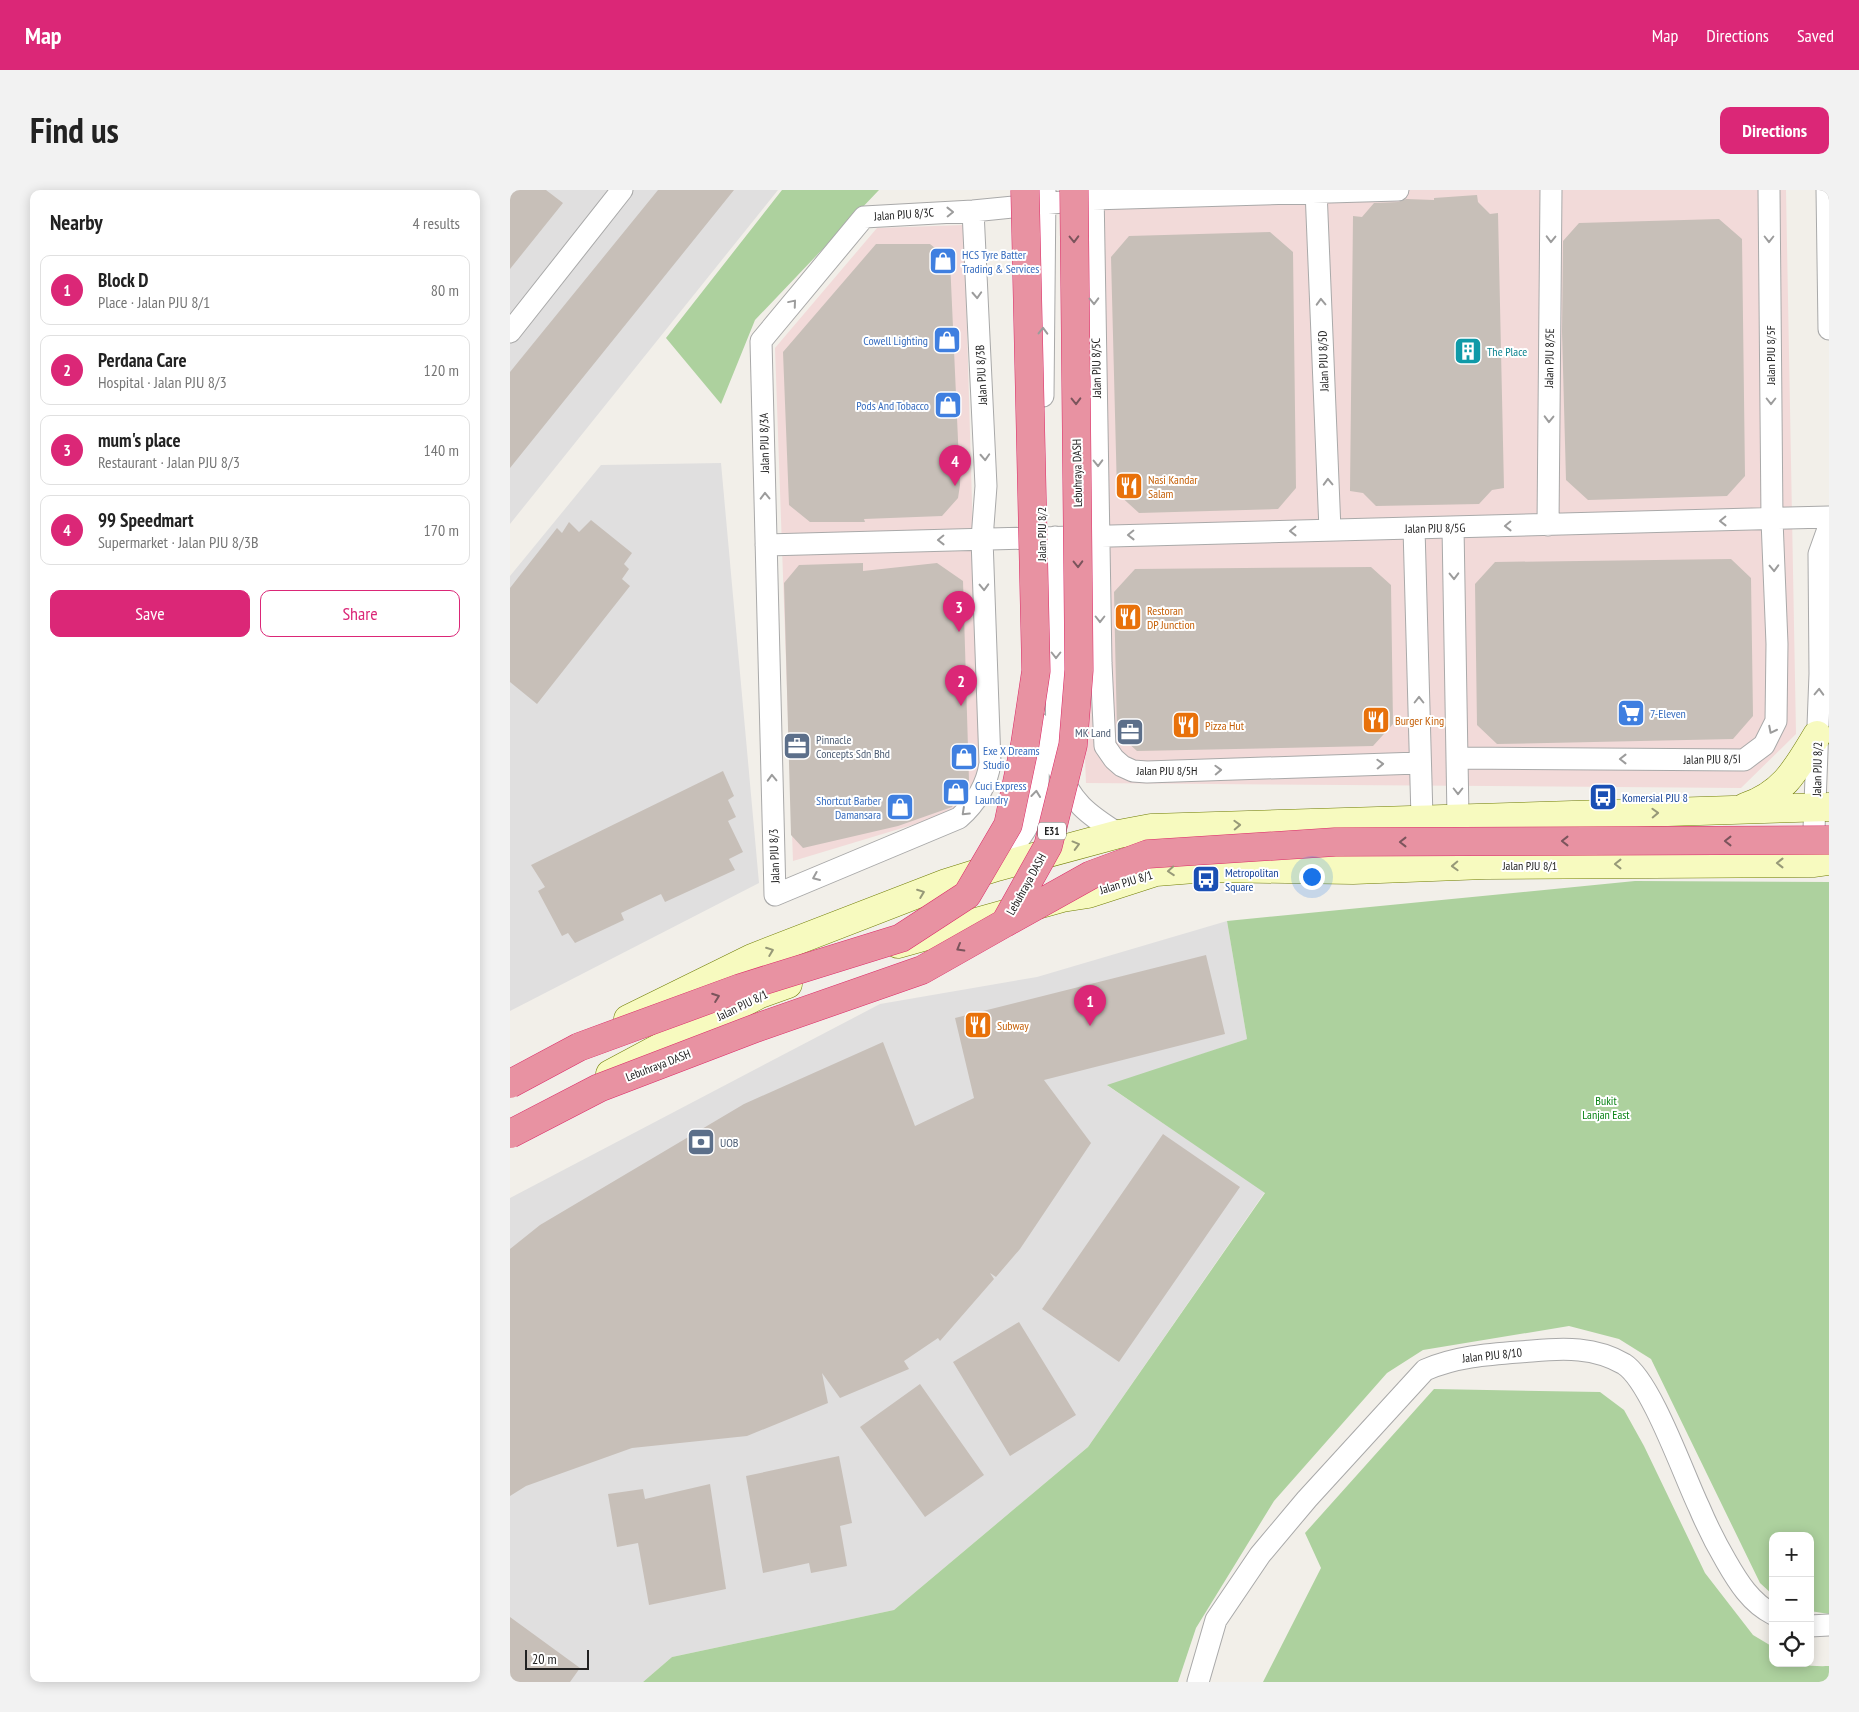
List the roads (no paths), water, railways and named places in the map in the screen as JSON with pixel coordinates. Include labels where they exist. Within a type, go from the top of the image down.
[{"type":"highway","name":"Lebuhraya DASH","points":[[510,1134],[599,1088],[756,1028],[922,970],[1005,923],[1048,846],[1073,745],[1079,670],[1086,193]]},
{"type":"highway","points":[[510,1084],[588,1044],[740,988],[901,938],[967,895],[1008,825],[1025,744],[1036,671],[1038,195]]},
{"type":"highway","points":[[1005,923],[1091,875],[1148,854],[1335,842],[1829,840]]},
{"type":"main road","points":[[1732,811],[1755,804],[1780,789],[1794,772],[1818,735]]},
{"type":"main road","points":[[510,1088],[622,1022],[752,958],[946,883],[1119,834],[1151,828],[1422,818],[1822,808]]},
{"type":"main road","name":"Jalan PJU 8/1","points":[[510,1141],[556,1102],[760,994],[908,940],[1062,898],[1088,894],[1156,872],[1207,868],[1353,870],[1485,865],[1821,862]]},
{"type":"street","points":[[510,332],[622,190]]},
{"type":"street","name":"Jalan PJU 8/3C","points":[[761,341],[864,218],[973,211],[1038,195],[1398,190]]},
{"type":"street","name":"Jalan PJU 8/5E","points":[[1548,525],[1551,190]]},
{"type":"street","name":"Jalan PJU 8/5F","points":[[1769,190],[1772,520]]},
{"type":"street","points":[[1827,190],[1829,329]]},
{"type":"street","name":"Jalan PJU 8/5D","points":[[1316,191],[1330,530]]},
{"type":"street","name":"Jalan PJU 8/5C","points":[[1086,193],[1100,536]]},
{"type":"street","name":"Jalan PJU 8/2","points":[[1038,195],[1057,766],[1073,799],[1090,816],[1119,834]]},
{"type":"street","name":"Jalan PJU 8/3B","points":[[973,211],[986,486],[982,539]]},
{"type":"street","name":"Jalan PJU 8/3A","points":[[761,341],[766,545]]},
{"type":"street","name":"Jalan PJU 8/5G","points":[[1049,537],[1772,520],[1829,517]]},
{"type":"street","name":"Jalan PJU 8/5I","points":[[1458,758],[1744,760],[1764,745],[1776,721],[1776,644],[1772,520]]},
{"type":"street","name":"Jalan PJU 8/2","points":[[1821,862],[1822,808],[1818,735],[1820,554],[1829,526]]},
{"type":"street","points":[[1453,527],[1458,817]]},
{"type":"street","points":[[1414,528],[1422,818]]},
{"type":"street","name":"Jalan PJU 8/5H","points":[[1100,536],[1101,663],[1105,746],[1114,759],[1122,766],[1132,771],[1147,772],[1419,762]]},
{"type":"street","points":[[766,545],[1049,537]]},
{"type":"street","name":"Jalan PJU 8/2","points":[[997,867],[1021,835],[1031,816],[1036,796],[1049,537]]},
{"type":"street","name":"Jalan PJU 8/3","points":[[766,545],[775,895],[959,818],[977,798],[988,776],[990,763],[982,539]]},
{"type":"street","name":"Jalan PJU 8/10","points":[[1198,1682],[1216,1620],[1260,1555],[1307,1499],[1425,1370],[1446,1361],[1476,1355],[1559,1349],[1586,1350],[1602,1354],[1626,1365],[1638,1378],[1662,1421],[1698,1507],[1736,1578],[1753,1600],[1769,1611]]},
{"type":"street","points":[[1814,1626],[1829,1625]]},
{"type":"place","name":"HCS Tyre Batter Trading & Services","points":[[943,261]]},
{"type":"place","name":"Cowell Lighting","points":[[947,340]]},
{"type":"place","name":"The Place","points":[[1468,351]]},
{"type":"place","name":"Pods And Tobacco","points":[[948,405]]},
{"type":"place","name":"99 Speedmart","points":[[955,486]]},
{"type":"place","name":"Nasi Kandar Salam","points":[[1129,486]]},
{"type":"place","name":"Restoran DP Junction","points":[[1128,617]]},
{"type":"place","name":"mum's place","points":[[959,632]]},
{"type":"place","name":"Perdana Care","points":[[961,706]]},
{"type":"place","name":"7-Eleven","points":[[1631,713]]},
{"type":"place","name":"Burger King","points":[[1376,720]]},
{"type":"place","name":"Pizza Hut","points":[[1186,725]]},
{"type":"place","name":"MK Land","points":[[1130,732]]},
{"type":"place","name":"Pinnacle Concepts Sdn Bhd","points":[[797,746]]},
{"type":"place","name":"Exe X Dreams Studio","points":[[964,757]]},
{"type":"place","name":"Cuci Express Laundry","points":[[956,792]]},
{"type":"place","name":"Komersial PJU 8","points":[[1603,797]]},
{"type":"place","name":"Shortcut Barber Damansara","points":[[900,807]]},
{"type":"place","name":"Metropolitan Square","points":[[1206,879]]},
{"type":"place","name":"Subway","points":[[978,1025]]},
{"type":"place","name":"Block D","points":[[1090,1026]]},
{"type":"place","name":"UOB","points":[[701,1142]]},
{"type":"park label","name":"Bukit Lanjan East","points":[[1606,1107]]}]
